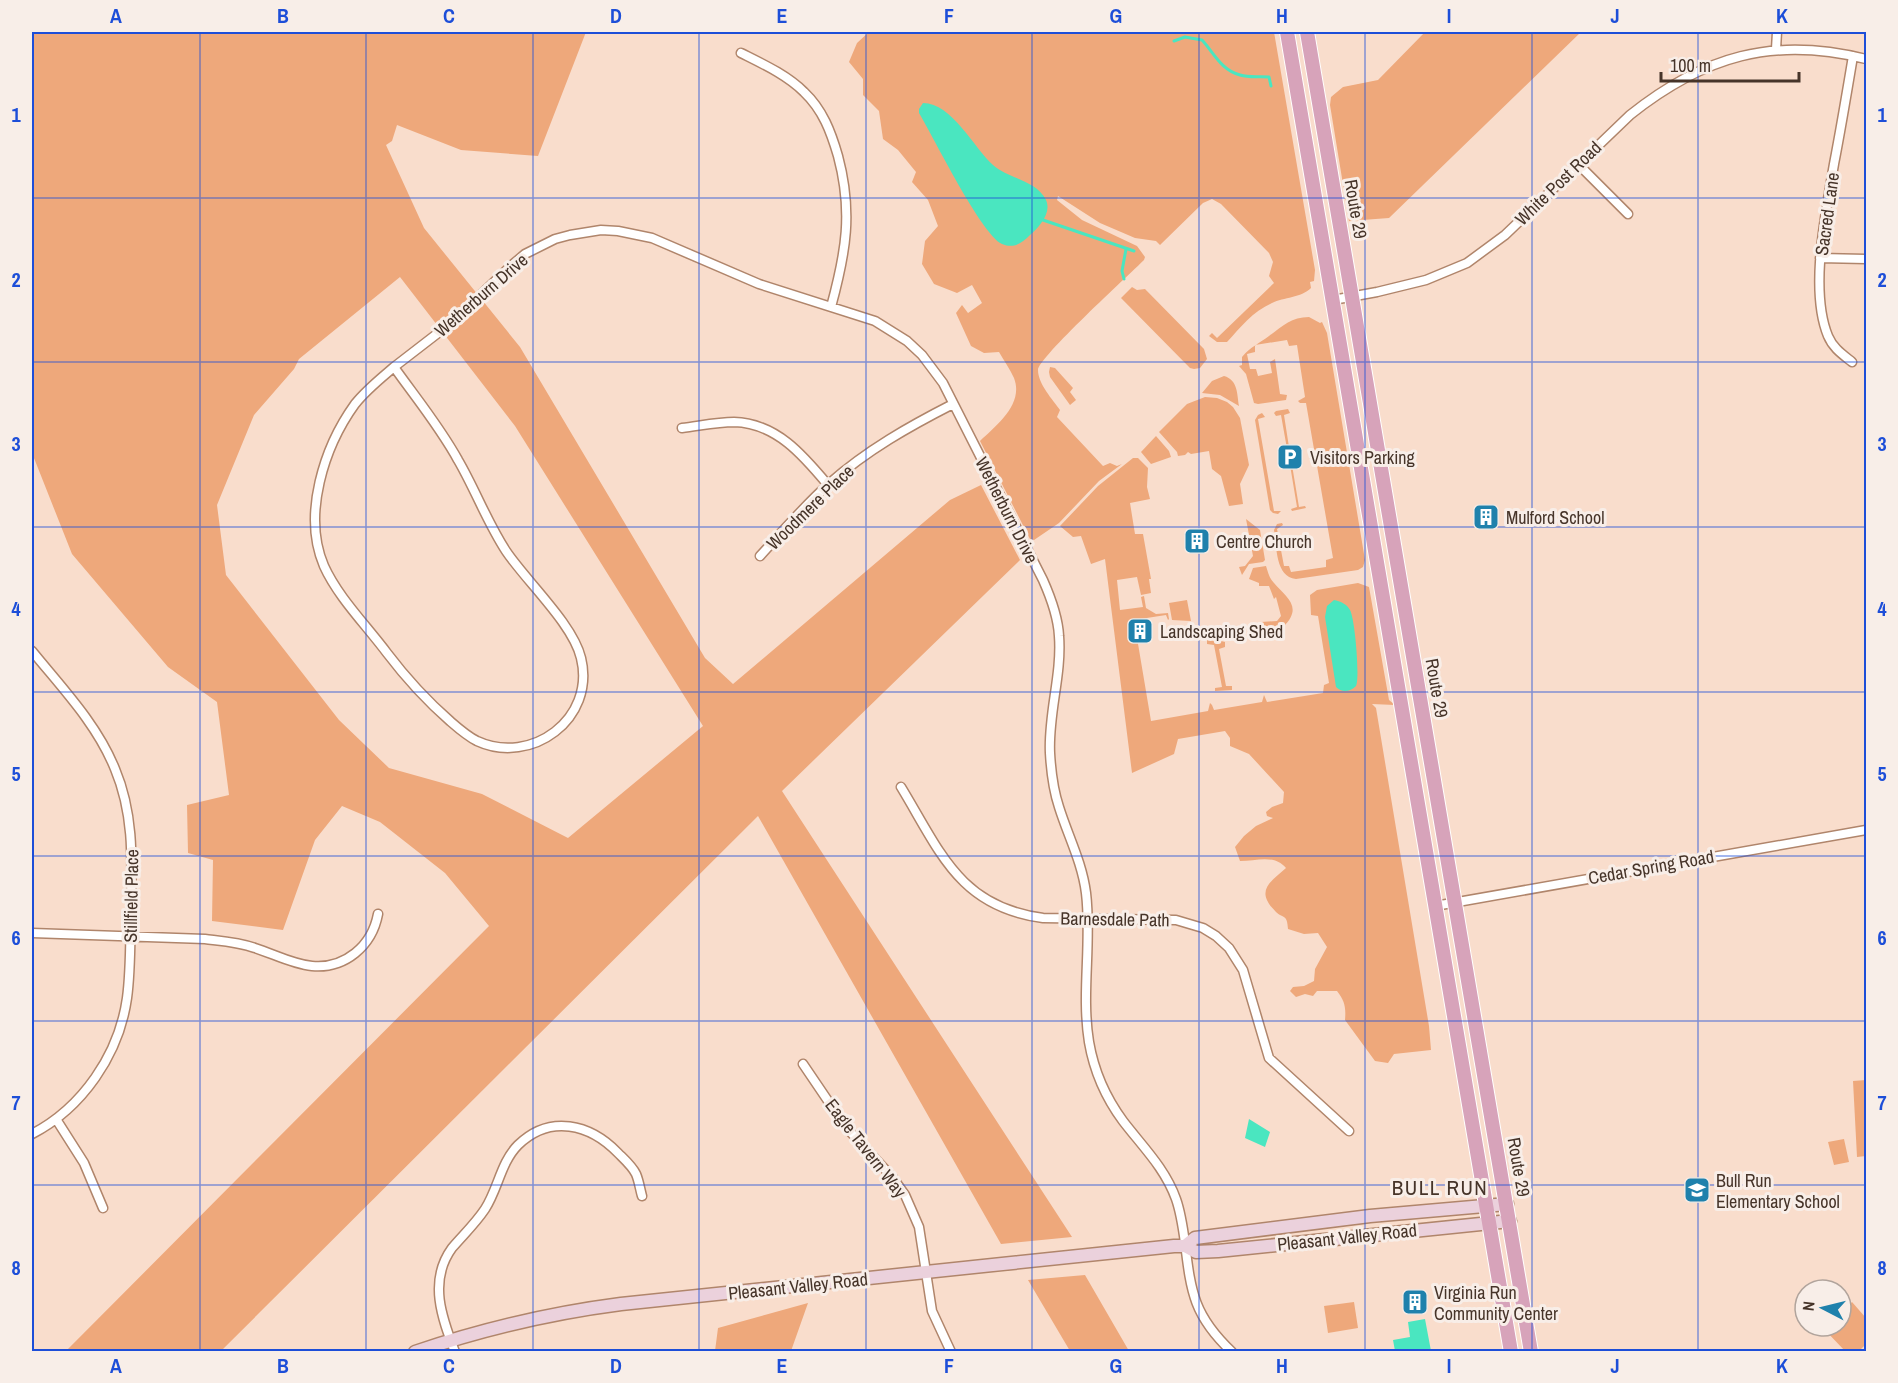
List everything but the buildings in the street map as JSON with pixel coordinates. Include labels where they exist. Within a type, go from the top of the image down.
[{"type":"main road","name":"Route 29","points":[[1287,32],[1511,1352]]},
{"type":"main road","name":"Route 29","points":[[1307,32],[1532,1352]]},
{"type":"main road","name":"Pleasant Valley Road","points":[[415,1352],[453,1346],[530,1319],[591,1308],[1185,1246],[1195,1238],[1370,1216],[1507,1204]]},
{"type":"main road","name":"Pleasant Valley Road","points":[[1185,1246],[1196,1252],[1218,1251],[1510,1221]]},
{"type":"street","points":[[1776,50],[1777,32]]},
{"type":"street","name":"White Post Road","points":[[1333,300],[1426,280],[1467,263],[1505,235],[1630,115],[1677,81],[1720,62],[1776,50],[1812,50],[1866,59]]},
{"type":"street","points":[[741,53],[778,73],[803,91],[820,111],[832,135],[844,178],[848,216],[845,250],[831,306]]},
{"type":"street","name":"Sacred Lane","points":[[1852,362],[1837,351],[1827,334],[1820,288],[1820,258],[1853,56]]},
{"type":"street","points":[[1578,164],[1628,214]]},
{"type":"street","name":"Wetherburn Drive","points":[[394,367],[440,430],[505,549],[567,630],[578,648],[583,675],[581,692],[576,707],[564,725],[538,743],[524,747],[502,748],[476,740],[460,730],[429,703],[404,676],[338,589],[322,560],[316,538],[316,503],[334,440],[356,403],[376,381],[450,323],[525,254],[555,239],[585,232],[618,231],[652,238],[759,284],[875,321],[907,341],[934,369],[1043,580],[1054,606],[1060,657],[1050,729],[1051,770],[1059,808],[1083,872],[1087,919],[1087,1024],[1098,1076],[1114,1107],[1159,1166],[1172,1188],[1181,1218],[1191,1291],[1200,1313],[1218,1338],[1232,1352]]},
{"type":"street","points":[[1820,258],[1866,259]]},
{"type":"street","name":"Woodmere Place","points":[[760,555],[828,485],[861,458],[895,435],[953,404]]},
{"type":"street","points":[[682,428],[732,422],[748,423],[764,428],[790,444],[828,485]]},
{"type":"street","name":"Stillfield Place","points":[[32,651],[88,720],[116,770],[124,793],[133,852],[127,999],[116,1040],[90,1085],[56,1119],[32,1134]]},
{"type":"street","name":"Barnesdale Path","points":[[901,787],[949,866],[962,882],[1000,907],[1025,916],[1176,920],[1203,928],[1216,936],[1229,948],[1243,970],[1269,1058],[1349,1131]]},
{"type":"street","name":"Cedar Spring Road","points":[[1436,906],[1866,830]]},
{"type":"street","points":[[32,933],[227,941],[254,947],[298,963],[320,966],[339,962],[353,955],[371,936],[378,915]]},
{"type":"street","name":"Eagle Tavern Way","points":[[803,1064],[845,1126],[893,1178],[905,1195],[919,1227],[929,1298],[936,1323],[951,1352]]},
{"type":"street","points":[[56,1119],[84,1163],[103,1208]]},
{"type":"street","points":[[453,1346],[443,1322],[438,1293],[443,1265],[454,1246],[485,1208],[506,1162],[523,1141],[537,1132],[554,1127],[567,1126],[590,1131],[610,1145],[634,1170],[642,1196]]},
{"type":"shaded area","points":[[32,32],[586,32],[538,156],[461,150],[397,125],[392,141],[386,145],[424,228],[520,347],[705,658],[733,684],[950,500],[981,485],[1020,560],[782,791],[1072,1237],[1001,1244],[758,816],[221,1351],[66,1351],[489,926],[445,873],[380,822],[342,806],[315,840],[283,930],[212,921],[213,860],[188,853],[187,805],[229,795],[217,702],[168,667],[72,554],[32,453]],"holes":[[[400,277],[515,426],[703,726],[568,838],[482,794],[389,768],[339,720],[226,575],[217,505],[254,415],[294,369],[299,359]]]},
{"type":"shaded area","points":[[869,32],[1274,32],[1315,270],[1314,281],[1310,282],[1311,288],[1302,294],[1277,301],[1258,311],[1227,342],[1217,342],[1209,336],[1212,333],[1217,338],[1274,283],[1269,276],[1273,262],[1269,253],[1221,204],[1212,199],[1203,203],[1160,245],[1156,241],[1135,238],[1100,223],[1058,196],[1057,200],[1082,220],[1137,246],[1145,257],[1052,350],[1038,370],[1043,386],[1060,410],[1057,417],[1103,466],[1110,463],[1117,466],[1122,464],[1099,481],[1059,523],[1034,540],[1030,539],[980,441],[1001,421],[1012,405],[1016,388],[1014,378],[999,352],[984,353],[971,346],[956,313],[962,305],[968,313],[982,303],[972,285],[957,293],[934,284],[922,264],[925,241],[938,226],[928,200],[912,182],[916,172],[898,150],[883,139],[879,111],[863,95],[863,79],[849,62],[857,43]]},
{"type":"shaded area","points":[[1425,32],[1581,32],[1389,218],[1349,221],[1330,105],[1331,97],[1343,87],[1378,80]]},
{"type":"shaded area","points":[[1132,287],[1137,290],[1145,289],[1204,349],[1207,359],[1200,368],[1190,368],[1121,298]]},
{"type":"shaded area","points":[[1303,317],[1322,322],[1327,333],[1365,560],[1363,567],[1358,570],[1296,579],[1284,573],[1281,567],[1274,530],[1277,524],[1282,523],[1283,525],[1277,529],[1284,566],[1289,566],[1291,572],[1326,567],[1326,560],[1333,558],[1316,460],[1309,459],[1315,455],[1306,403],[1298,401],[1305,397],[1297,345],[1289,346],[1287,340],[1256,345],[1288,323]]},
{"type":"shaded area","points":[[1255,345],[1255,352],[1247,354],[1250,369],[1256,369],[1258,376],[1272,373],[1270,362],[1275,359],[1280,394],[1287,395],[1286,400],[1254,403],[1246,374],[1239,366],[1242,365],[1242,357]]},
{"type":"shaded area","points":[[1050,367],[1055,368],[1073,388],[1070,392],[1076,400],[1070,405],[1050,377]]},
{"type":"shaded area","points":[[1224,376],[1234,384],[1239,406],[1220,395],[1202,393],[1212,381]]},
{"type":"shaded area","points":[[1205,397],[1227,402],[1240,418],[1249,465],[1240,484],[1243,504],[1229,506],[1221,476],[1212,469],[1209,451],[1191,454],[1188,452],[1178,456],[1159,432],[1187,404]]},
{"type":"shaded area","points":[[1288,409],[1290,413],[1284,415],[1291,460],[1299,461],[1292,465],[1299,507],[1305,506],[1306,508],[1292,511],[1291,509],[1297,507],[1290,465],[1283,464],[1289,460],[1281,415],[1276,416],[1274,413]]},
{"type":"shaded area","points":[[1262,413],[1265,417],[1258,419],[1274,511],[1281,511],[1278,514],[1270,510],[1255,420]]},
{"type":"shaded area","points":[[1156,436],[1169,451],[1171,457],[1151,464],[1141,452]]},
{"type":"shaded area","points":[[1133,458],[1138,458],[1148,468],[1147,487],[1150,499],[1130,503],[1135,534],[1143,534],[1151,579],[1149,579],[1151,593],[1141,595],[1137,577],[1117,580],[1120,610],[1143,607],[1141,597],[1144,596],[1146,608],[1156,614],[1168,613],[1169,619],[1166,615],[1134,620],[1151,721],[1208,711],[1210,703],[1214,710],[1262,702],[1264,695],[1267,702],[1323,693],[1324,685],[1329,683],[1318,616],[1311,615],[1310,595],[1317,590],[1358,583],[1369,587],[1389,700],[1395,705],[1372,704],[1376,708],[1429,1026],[1431,1050],[1394,1054],[1388,1063],[1375,1061],[1345,1020],[1344,1005],[1337,991],[1317,991],[1313,996],[1305,994],[1296,997],[1290,991],[1293,987],[1304,986],[1314,981],[1315,969],[1327,947],[1318,933],[1304,934],[1288,929],[1286,919],[1276,912],[1266,898],[1265,893],[1270,883],[1286,868],[1276,861],[1265,859],[1240,861],[1235,847],[1256,826],[1273,818],[1267,816],[1266,812],[1283,803],[1284,792],[1249,754],[1230,746],[1230,738],[1225,731],[1178,739],[1174,754],[1132,773],[1105,559],[1091,564],[1081,536],[1073,537],[1060,526],[1098,486]]},
{"type":"shaded area","points":[[1246,519],[1260,530],[1265,560],[1249,564],[1242,575],[1239,567],[1245,566],[1253,556]]},
{"type":"shaded area","points":[[1266,566],[1271,579],[1288,598],[1293,608],[1289,620],[1283,627],[1270,632],[1256,629],[1261,622],[1277,621],[1281,616],[1276,597],[1274,599],[1269,586],[1259,586],[1259,583],[1249,579],[1253,568]]},
{"type":"shaded area","points":[[1187,600],[1191,621],[1172,620],[1169,603]]},
{"type":"shaded area","points":[[1209,638],[1225,642],[1225,647],[1219,649],[1226,686],[1232,686],[1232,690],[1215,691],[1215,688],[1222,687],[1214,645],[1207,644]]},
{"type":"shaded area","points":[[1866,1080],[1866,1156],[1857,1157],[1853,1081]]},
{"type":"shaded area","points":[[1844,1139],[1849,1162],[1834,1165],[1828,1142]]},
{"type":"shaded area","points":[[1085,1275],[1129,1351],[1070,1351],[1028,1280]]},
{"type":"shaded area","points":[[1354,1302],[1358,1328],[1328,1333],[1324,1306]]},
{"type":"shaded area","points":[[808,1303],[791,1351],[715,1351],[718,1328]]},
{"type":"shaded area","points":[[1853,1303],[1866,1318],[1866,1344],[1859,1351],[1845,1351],[1833,1338],[1853,1338]]},
{"type":"water","points":[[923,103],[944,110],[999,170],[1029,184],[1042,193],[1047,205],[1046,215],[1037,228],[1024,240],[1014,245],[1002,244],[982,223],[919,113]]},
{"type":"water","points":[[1334,600],[1343,603],[1350,610],[1355,636],[1357,681],[1356,686],[1346,691],[1336,687],[1325,617],[1327,606]]},
{"type":"water","points":[[1249,1119],[1270,1132],[1265,1147],[1245,1138]]},
{"type":"water","points":[[1425,1319],[1431,1351],[1395,1351],[1393,1340],[1410,1337],[1408,1322]]},
{"type":"waterway","points":[[1174,41],[1185,37],[1202,40],[1218,60],[1233,73],[1251,77],[1269,77],[1271,86]]},
{"type":"waterway","points":[[1043,220],[1134,251]]},
{"type":"waterway","points":[[1124,279],[1122,271],[1126,249]]},
{"type":"place","name":"Visitors Parking","points":[[1290,457]]},
{"type":"place","name":"Mulford School","points":[[1486,517]]},
{"type":"place","name":"Centre Church","points":[[1197,541]]},
{"type":"place","name":"Landscaping Shed","points":[[1140,631]]},
{"type":"place","name":"Bull Run Elementary School","points":[[1697,1190]]},
{"type":"place","name":"Virginia Run Community Center","points":[[1415,1302]]},
{"type":"district","name":"BULL RUN","points":[[1440,1187]]}]
